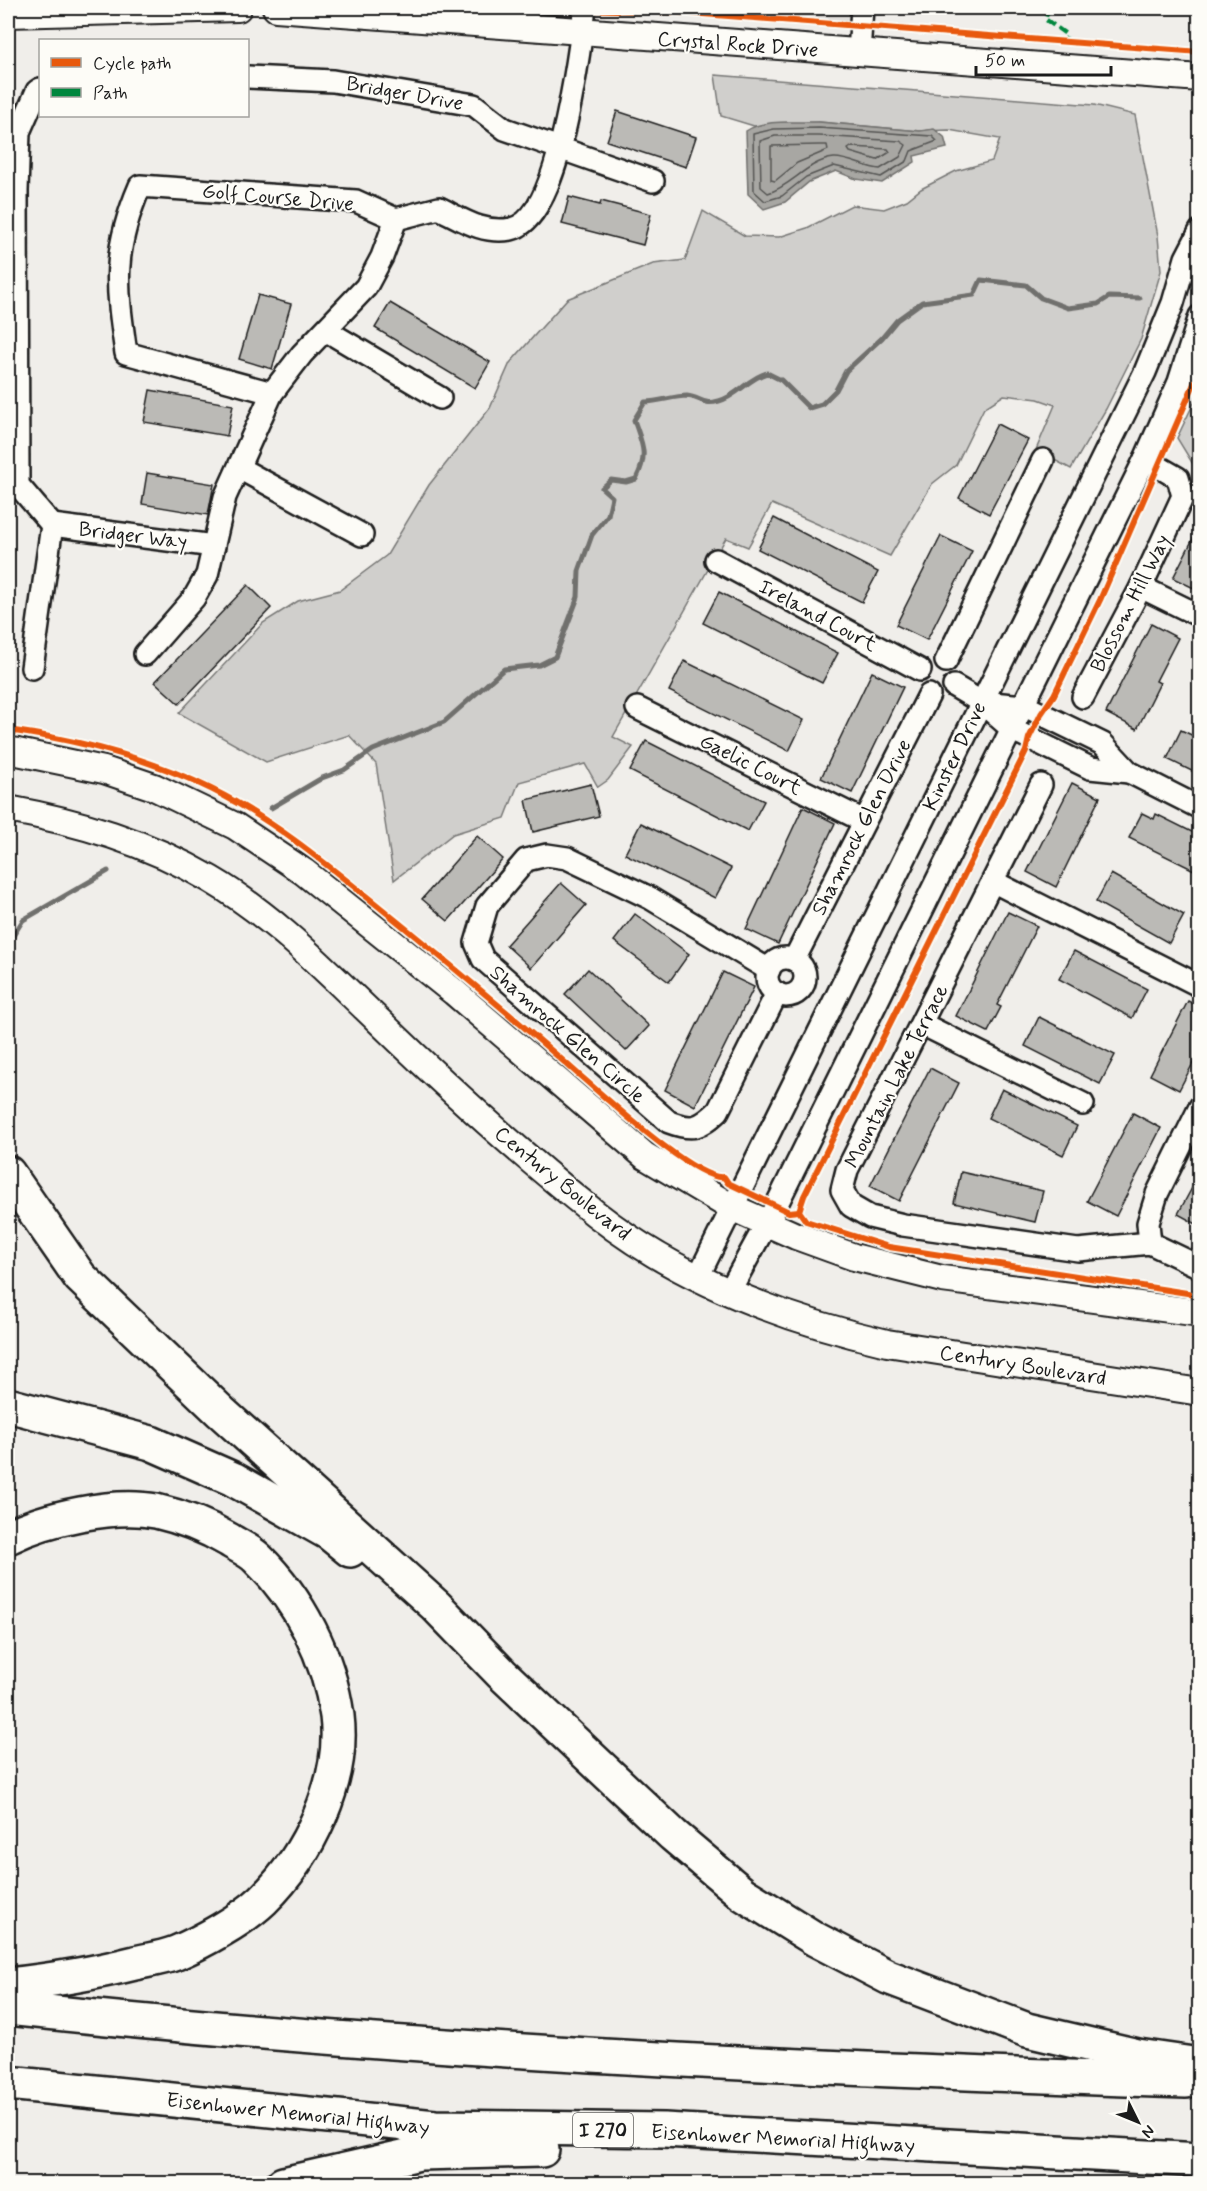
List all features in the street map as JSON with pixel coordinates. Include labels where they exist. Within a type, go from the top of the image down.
[{"type":"highway","points":[[8,1173],[80,1277],[221,1412],[436,1606],[502,1674],[673,1835],[743,1894],[815,1939],[888,1977],[1027,2030],[1138,2056],[1200,2065]]},
{"type":"highway","points":[[8,1405],[151,1443],[233,1479],[329,1533],[502,1674]]},
{"type":"highway","points":[[8,1537],[65,1517],[102,1511],[155,1511],[206,1527],[255,1556],[286,1592],[310,1629],[327,1677],[337,1717],[336,1758],[323,1809],[298,1856],[262,1901],[223,1928],[175,1953],[78,1978],[8,1985]]},
{"type":"highway","points":[[8,2008],[202,2029],[598,2057],[946,2074],[1200,2082]]},
{"type":"highway","name":"Eisenhower Memorial Highway","points":[[8,2083],[435,2127],[664,2130],[1200,2160]]},
{"type":"highway","points":[[283,2184],[420,2153],[600,2148],[760,2156],[817,2139]]},
{"type":"street","points":[[8,14],[238,8]]},
{"type":"street","name":"Crystal Rock Drive","points":[[276,8],[1200,78]]},
{"type":"street","points":[[145,654],[194,598],[207,575],[225,497],[272,393],[302,354],[327,331],[366,287],[382,257],[396,219],[439,208],[483,230],[513,229],[530,219],[543,200],[561,147],[585,8]]},
{"type":"street","points":[[859,53],[862,8]]},
{"type":"street","name":"Bridger Drive","points":[[249,77],[333,81],[474,105],[505,129],[653,181]]},
{"type":"street","points":[[32,668],[52,525],[18,485],[17,191],[19,132],[39,90]]},
{"type":"street","name":"Golf Course Drive","points":[[272,393],[126,353],[117,293],[119,256],[126,219],[140,186],[356,201],[396,219]]},
{"type":"street","name":"Kinster Drive","points":[[698,1277],[1145,372],[1173,303],[1186,258],[1200,231]]},
{"type":"street","name":"Kinster Drive","points":[[729,1292],[767,1223],[1025,706],[1145,459],[1179,382],[1200,316]]},
{"type":"street","points":[[327,331],[440,398]]},
{"type":"street","name":"Blossom Hill Way","points":[[1083,697],[1142,587],[1183,496],[1178,478],[1145,459]]},
{"type":"street","points":[[945,661],[1043,460]]},
{"type":"street","points":[[238,468],[362,535]]},
{"type":"street","name":"Bridger Way","points":[[52,525],[213,546]]},
{"type":"street","name":"Ireland Court","points":[[716,560],[920,670]]},
{"type":"street","points":[[1142,587],[1200,616]]},
{"type":"street","points":[[936,659],[945,661],[954,670],[954,686],[942,696],[928,695],[918,683],[920,670],[927,661],[936,659]]},
{"type":"street","points":[[954,686],[981,702],[1012,730],[1090,768],[1130,772]]},
{"type":"street","name":"Shamrock Glen Drive","points":[[794,960],[928,695]]},
{"type":"street","points":[[981,702],[1025,706],[1103,744],[1130,772],[1200,807]]},
{"type":"street","name":"Gaelic Court","points":[[638,708],[864,821]]},
{"type":"street","points":[[8,750],[104,770],[154,787],[236,826],[303,872],[454,992],[645,1156],[731,1207],[854,1257],[942,1279],[1200,1313]]},
{"type":"street","name":"Mountain Lake Terrace","points":[[1041,784],[994,882],[847,1170],[842,1190],[851,1206],[870,1217],[903,1226],[1078,1250],[1150,1243]]},
{"type":"street","name":"Century Boulevard","points":[[8,809],[58,819],[120,837],[179,863],[236,896],[286,932],[430,1070],[597,1215],[661,1258],[698,1277],[768,1309],[843,1333],[887,1343],[1200,1392]]},
{"type":"street","name":"Shamrock Glen Circle","points":[[769,970],[650,898],[567,858],[547,855],[526,860],[499,891],[487,906],[476,943],[483,959],[513,986],[669,1122],[686,1128],[703,1125],[718,1111],[777,993]]},
{"type":"street","points":[[994,882],[1200,986]]},
{"type":"street","points":[[785,958],[794,960],[803,969],[803,985],[791,995],[777,993],[768,982],[769,970],[777,960],[785,958]]},
{"type":"street","points":[[803,985],[835,1001]]},
{"type":"street","points":[[922,1024],[1083,1104]]},
{"type":"street","points":[[1200,1107],[1157,1194],[1148,1223],[1150,1243],[1177,1258],[1200,1266]]},
{"type":"shaded area","points":[[598,8],[853,8],[852,16],[840,27]]},
{"type":"shaded area","points":[[715,75],[1094,105],[1135,115],[1158,236],[1161,271],[1141,339],[1106,409],[1071,469],[1036,450],[1055,405],[1038,399],[1004,395],[984,408],[956,465],[932,484],[890,556],[772,504],[748,547],[726,538],[613,737],[633,747],[608,780],[598,787],[585,764],[519,782],[505,818],[453,834],[394,880],[376,764],[349,735],[266,762],[179,713],[263,623],[298,601],[340,590],[387,555],[429,485],[490,408],[510,363],[567,299],[653,264],[685,260],[703,211],[745,236],[779,237],[807,228],[852,205],[884,209],[907,200],[921,189],[956,171],[992,161],[1000,139],[949,130],[920,131],[819,122],[754,126],[721,116]]},
{"type":"shaded area","points":[[1199,392],[1200,474],[1177,438]]},
{"type":"water","points":[[819,122],[920,131],[934,129],[944,137],[947,148],[914,156],[915,162],[882,183],[856,179],[836,171],[809,182],[785,202],[764,209],[748,194],[746,131],[762,124]]},
{"type":"building","points":[[617,111],[696,137],[686,167],[607,141]]},
{"type":"building","points":[[569,197],[600,205],[601,201],[651,214],[643,245],[562,224]]},
{"type":"building","points":[[258,295],[291,304],[272,369],[239,359]]},
{"type":"building","points":[[390,303],[490,362],[475,388],[375,328]]},
{"type":"building","points":[[150,390],[233,405],[227,436],[144,422]]},
{"type":"building","points":[[997,424],[1028,440],[989,514],[959,498]]},
{"type":"building","points":[[147,473],[214,484],[208,515],[142,504]]},
{"type":"building","points":[[774,518],[878,572],[862,602],[758,549]]},
{"type":"building","points":[[1200,525],[1200,591],[1173,578]]},
{"type":"building","points":[[941,536],[972,551],[927,640],[896,625]]},
{"type":"building","points":[[248,585],[271,608],[179,704],[155,682]]},
{"type":"building","points":[[719,592],[838,653],[822,683],[703,623]]},
{"type":"building","points":[[1151,624],[1178,638],[1156,681],[1160,683],[1137,729],[1106,713]]},
{"type":"building","points":[[684,661],[804,720],[789,751],[669,691]]},
{"type":"building","points":[[872,672],[903,687],[852,793],[821,778]]},
{"type":"building","points":[[1181,730],[1200,739],[1200,775],[1167,759]]},
{"type":"building","points":[[646,741],[764,801],[748,831],[630,771]]},
{"type":"building","points":[[1072,783],[1100,797],[1056,887],[1027,872]]},
{"type":"building","points":[[591,784],[599,816],[533,832],[526,800]]},
{"type":"building","points":[[803,807],[835,823],[778,944],[746,929]]},
{"type":"building","points":[[1142,813],[1154,819],[1156,814],[1200,836],[1200,873],[1129,838]]},
{"type":"building","points":[[641,823],[731,868],[715,898],[625,854]]},
{"type":"building","points":[[477,836],[503,859],[448,921],[422,899]]},
{"type":"building","points":[[1111,874],[1184,915],[1169,943],[1096,902]]},
{"type":"building","points":[[561,883],[586,905],[531,968],[506,945]]},
{"type":"building","points":[[1008,912],[1037,926],[997,1005],[1001,1007],[988,1032],[956,1016]]},
{"type":"building","points":[[635,914],[689,954],[669,982],[614,941]]},
{"type":"building","points":[[1074,951],[1147,989],[1132,1018],[1059,979]]},
{"type":"building","points":[[588,969],[649,1026],[626,1051],[565,994]]},
{"type":"building","points":[[723,972],[754,987],[695,1106],[665,1090]]},
{"type":"building","points":[[1188,1001],[1200,1007],[1200,1050],[1179,1090],[1150,1075]]},
{"type":"building","points":[[1039,1017],[1115,1055],[1100,1084],[1025,1046]]},
{"type":"building","points":[[930,1068],[959,1083],[899,1201],[870,1186]]},
{"type":"building","points":[[1002,1089],[1077,1126],[1063,1155],[988,1118]]},
{"type":"building","points":[[1133,1113],[1161,1128],[1116,1216],[1087,1201]]},
{"type":"building","points":[[961,1172],[1043,1191],[1035,1222],[954,1203]]},
{"type":"building","points":[[1200,1173],[1200,1226],[1178,1214]]},
{"type":"waterway","points":[[271,808],[322,778],[344,770],[373,750],[444,722],[504,669],[539,665],[555,657],[578,597],[579,571],[592,535],[608,515],[612,497],[602,488],[611,480],[626,482],[636,479],[640,470],[643,449],[634,420],[645,402],[687,396],[705,402],[719,401],[767,373],[781,380],[809,408],[822,404],[836,390],[846,371],[882,338],[897,320],[922,302],[974,295],[981,280],[1026,285],[1041,298],[1068,308],[1098,304],[1109,297],[1140,298]]},
{"type":"waterway","points":[[8,944],[23,920],[108,871]]},
{"type":"marked path","points":[[1049,8],[1045,19],[1067,35],[1066,41]]},
{"type":"cycle path","points":[[585,9],[676,12],[1200,52]]},
{"type":"cycle path","points":[[1200,370],[1100,600],[1054,695],[1029,738],[1026,751],[804,1196],[799,1211],[806,1221],[889,1247],[1200,1295]]},
{"type":"cycle path","points":[[8,730],[112,751],[187,778],[235,802],[281,830],[388,914],[508,1013],[627,1117],[672,1152],[693,1166],[711,1175],[724,1177],[728,1183],[789,1212],[799,1211]]}]
